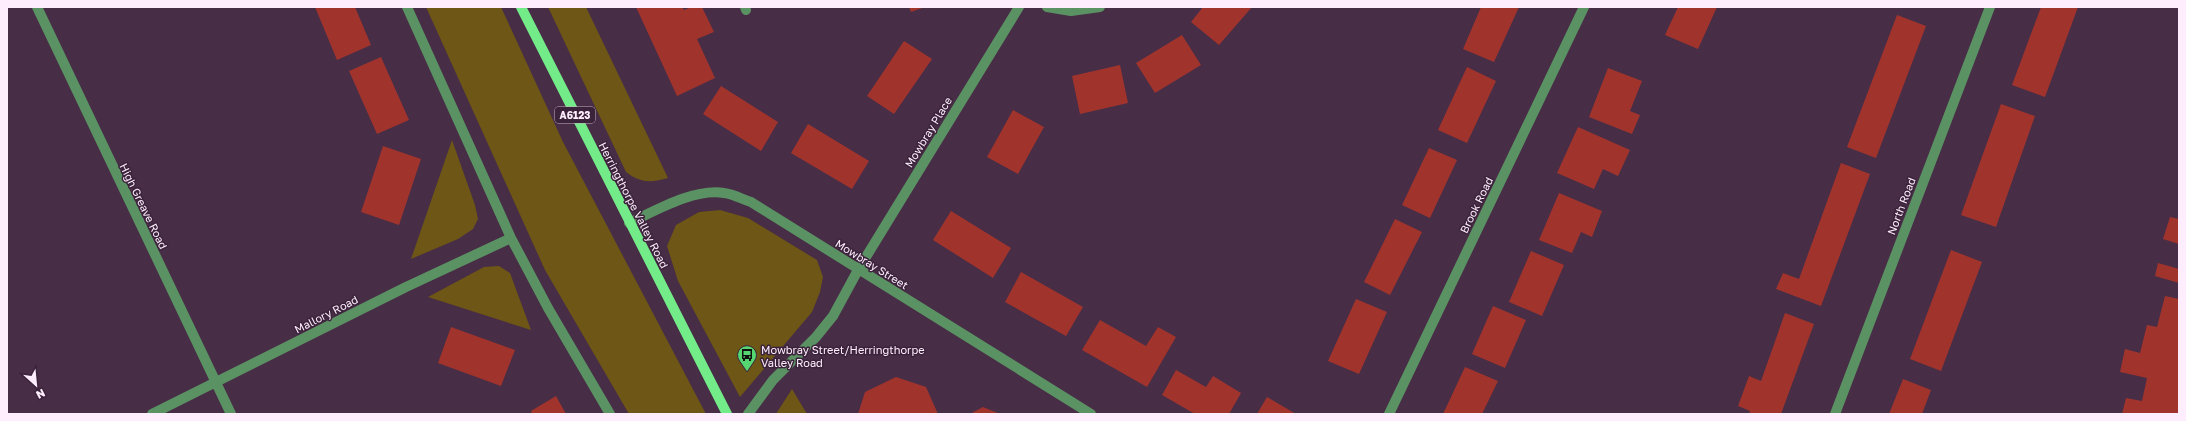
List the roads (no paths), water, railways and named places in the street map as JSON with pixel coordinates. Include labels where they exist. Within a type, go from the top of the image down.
[{"type":"main road","name":"Herringthorpe Valley Road","points":[[521,7],[727,414]]},
{"type":"street","name":"High Greave Road","points":[[37,7],[231,414]]},
{"type":"street","points":[[407,7],[511,238],[548,308],[610,414]]},
{"type":"street","name":"Mowbray Place","points":[[748,414],[773,380],[816,337],[833,316],[858,270],[1019,7]]},
{"type":"street","points":[[1047,7],[1071,11],[1100,7]]},
{"type":"street","name":"Brook Road","points":[[1389,414],[1584,7]]},
{"type":"street","name":"North Road","points":[[1835,414],[1990,7]]},
{"type":"street","name":"Mowbray Street","points":[[629,223],[678,200],[704,194],[723,193],[751,202],[1090,414]]},
{"type":"street","name":"Mallory Road","points":[[152,414],[406,287],[511,238]]},
{"type":"place","name":"Mowbray Street/Herringthorpe Valley Road","points":[[747,372]]}]
